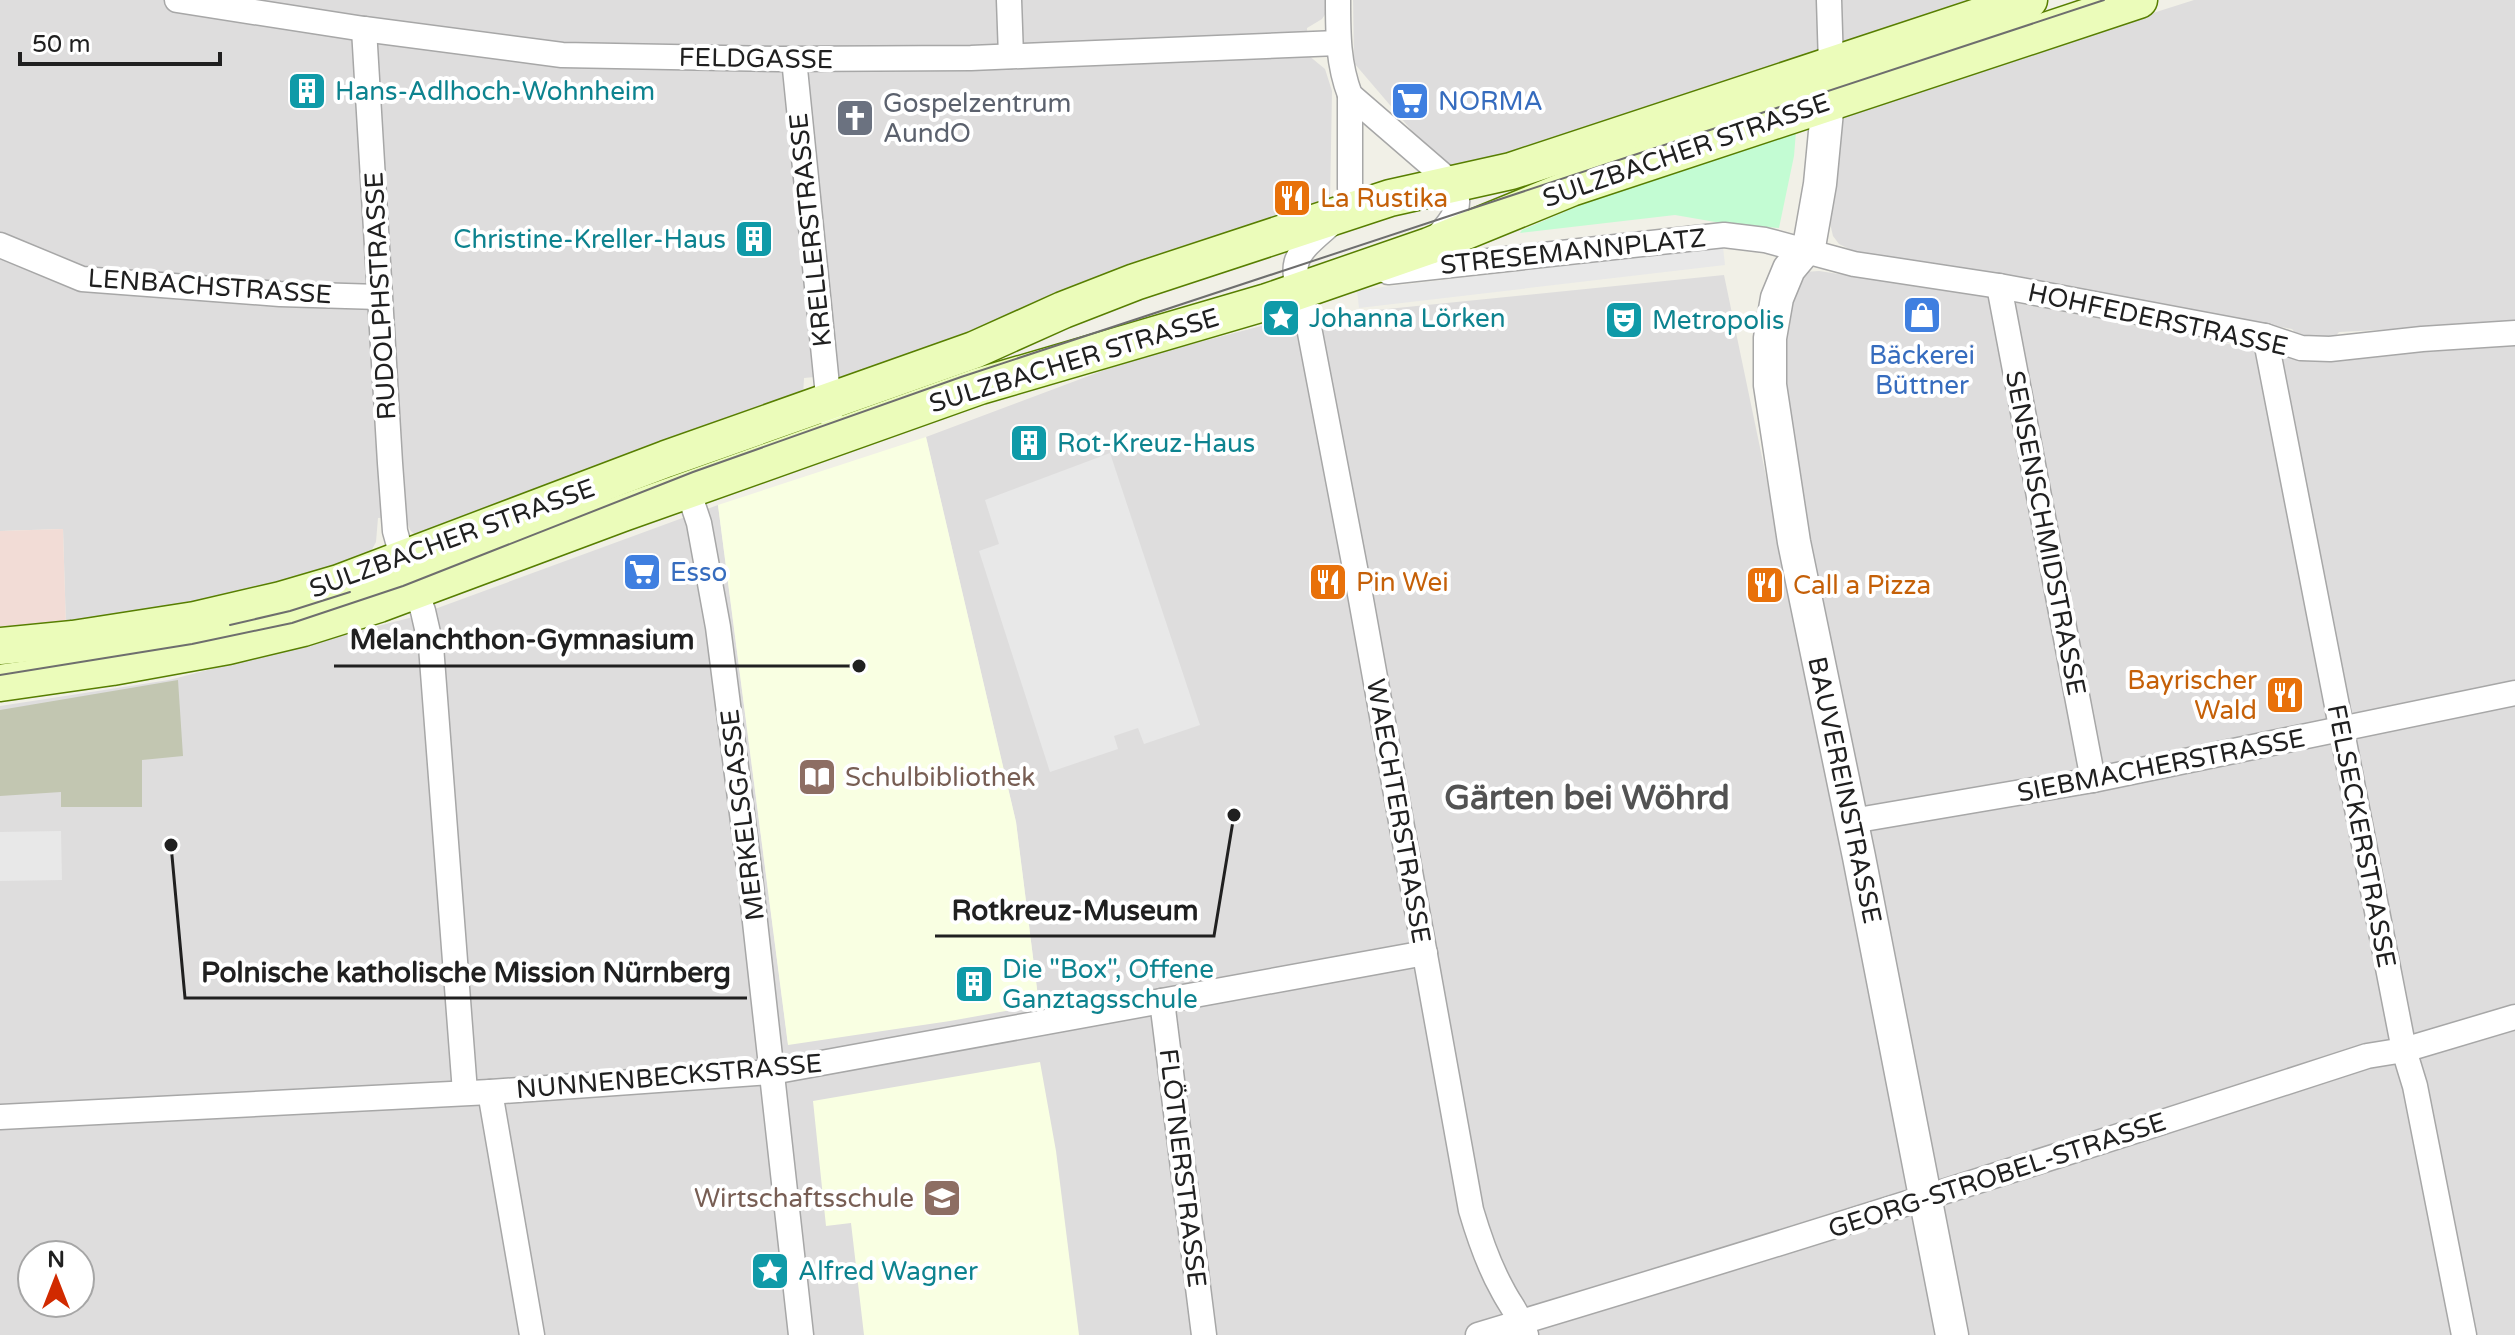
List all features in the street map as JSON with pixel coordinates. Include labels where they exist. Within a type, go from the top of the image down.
[{"type":"main road","name":"SULZBACHER STRASSE","points":[[0,683],[241,644],[316,624],[409,576],[655,463],[974,350],[1111,290],[1348,200],[1390,198],[1511,171],[2029,0]]},
{"type":"main road","name":"SULZBACHER STRASSE","points":[[0,646],[138,630],[409,576],[688,490],[980,386],[1299,291],[1429,246],[1571,188],[2139,0]]},
{"type":"street","name":"FELDGASSE","points":[[177,0],[562,55],[794,59],[1011,56],[1338,43]]},
{"type":"street","points":[[1009,0],[1011,56]]},
{"type":"street","points":[[1338,0],[1342,75],[1350,95],[1348,200]]},
{"type":"street","points":[[1829,0],[1831,65]]},
{"type":"street","name":"RUDOLPHSTRASSE","points":[[364,29],[394,521],[431,646],[465,1092]]},
{"type":"street","name":"KRELLERSTRASSE","points":[[794,59],[834,437]]},
{"type":"street","name":"BAUVEREINSTRASSE","points":[[1831,65],[1830,101],[1810,241],[1789,269],[1777,298],[1770,338],[1770,385],[1794,542],[1952,1335]]},
{"type":"street","points":[[1350,95],[1453,184],[1459,196],[1458,208],[1429,246]]},
{"type":"street","name":"WAECHTERSTRASSE","points":[[1348,200],[1299,254],[1295,267],[1357,579],[1471,1210],[1483,1249],[1502,1291],[1524,1328]]},
{"type":"street","name":"STRESEMANNPLATZ","points":[[1339,276],[1714,235],[1747,236],[1804,251]]},
{"type":"street","name":"LENBACHSTRASSE","points":[[0,245],[82,279],[280,294],[379,297]]},
{"type":"street","name":"HOHFEDERSTRASSE","points":[[1804,251],[1854,264],[1999,286],[2265,336],[2301,348],[2330,349],[2515,333]]},
{"type":"street","name":"SENSENSCHMIDSTRASSE","points":[[1999,286],[2093,780]]},
{"type":"street","name":"FELSECKERSTRASSE","points":[[2265,336],[2404,1050],[2415,1086],[2464,1335]]},
{"type":"street","name":"MERKELSGASSE","points":[[688,490],[699,523],[718,627],[801,1335]]},
{"type":"street","name":"SIEBMACHERSTRASSE","points":[[1852,821],[2093,780],[2515,693]]},
{"type":"street","name":"NUNNENBECKSTRASSE","points":[[0,1117],[490,1092],[772,1072],[1425,953]]},
{"type":"street","name":"FLÖTNERSTRASSE","points":[[1162,1001],[1204,1335]]},
{"type":"street","name":"GEORG-STROBEL-STRASSE","points":[[1478,1335],[1524,1328],[2367,1056],[2404,1050],[2515,1017]]},
{"type":"street","points":[[490,1092],[532,1335]]},
{"type":"shaded area","points":[[0,0],[1328,0],[1328,10],[1322,19],[1307,28],[1308,55],[1325,69],[1332,91],[1330,202],[840,380],[836,375],[804,378],[803,396],[417,537],[410,530],[405,516],[378,518],[376,542],[370,553],[282,588],[66,628],[63,529],[0,531]]},
{"type":"shaded area","points":[[1353,0],[2010,0],[1454,180],[1354,63]]},
{"type":"shaded area","points":[[2194,0],[2515,0],[2515,323],[2339,332],[2329,344],[2306,345],[2292,329],[2060,286],[1857,253],[1839,244],[1833,236],[1829,219],[1841,117],[1845,111]]},
{"type":"shaded area","points":[[1723,247],[1725,265],[1359,308],[1357,290]]},
{"type":"shaded area","points":[[1819,271],[1971,294],[2306,359],[2515,342],[2515,1335],[1958,1335],[1778,378],[1782,319],[1804,272]]},
{"type":"shaded area","points":[[1724,275],[1918,1205],[1942,1335],[0,1335],[0,706],[169,680],[413,617],[718,505],[788,1044],[1039,1005],[1016,822],[926,437],[1134,359],[1288,319]]},
{"type":"shaded area","points":[[926,437],[1016,822],[1039,1005],[788,1045],[718,505]]},
{"type":"shaded area","points":[[1110,453],[1200,725],[1144,744],[1138,728],[1114,736],[1118,749],[1050,772],[979,551],[999,544],[985,500]]},
{"type":"shaded area","points":[[63,529],[66,628],[0,632],[0,531]]},
{"type":"shaded area","points":[[178,680],[183,756],[142,760],[142,807],[61,807],[61,792],[0,796],[0,710]]},
{"type":"shaded area","points":[[61,831],[62,880],[0,881],[0,832]]},
{"type":"shaded area","name":"Wirtschaftsschule","points":[[1040,1062],[1056,1151],[1079,1335],[864,1335],[851,1223],[826,1226],[813,1101]]},
{"type":"green space","points":[[1796,131],[1779,228],[1727,224],[1675,215],[1520,233],[1583,204]]},
{"type":"tram line","points":[[0,675],[192,644],[292,623],[403,586],[693,472],[961,377],[2104,0]]},
{"type":"tram line","points":[[230,625],[290,611],[350,592]]},
{"type":"place","name":"Hans-Adlhoch-Wohnheim","points":[[307,91]]},
{"type":"place","name":"NORMA","points":[[1410,101]]},
{"type":"place","name":"Gospelzentrum AundO","points":[[855,118]]},
{"type":"place","name":"La Rustika","points":[[1292,198]]},
{"type":"place","name":"Christine-Kreller-Haus","points":[[754,239]]},
{"type":"place","name":"Bäckerei Büttner","points":[[1922,315]]},
{"type":"place","name":"Johanna Lörken","points":[[1281,318]]},
{"type":"place","name":"Metropolis","points":[[1624,320]]},
{"type":"place","name":"Rot-Kreuz-Haus","points":[[1029,443]]},
{"type":"place","name":"Esso","points":[[642,572]]},
{"type":"place","name":"Pin Wei","points":[[1328,582]]},
{"type":"place","name":"Call a Pizza","points":[[1765,585]]},
{"type":"place","name":"Melanchthon-Gymnasium","points":[[859,666]]},
{"type":"place","name":"Bayrischer Wald","points":[[2285,695]]},
{"type":"place","name":"Schulbibliothek","points":[[817,777]]},
{"type":"place","name":"Rotkreuz-Museum","points":[[1234,815]]},
{"type":"place","name":"Polnische katholische Mission Nürnberg","points":[[171,845]]},
{"type":"place","name":"Die \"Box\", Offene Ganztagsschule","points":[[974,984]]},
{"type":"place","name":"Wirtschaftsschule","points":[[942,1198]]},
{"type":"place","name":"Alfred Wagner","points":[[770,1271]]},
{"type":"district","name":"Gärten bei Wöhrd","points":[[1587,797]]}]
